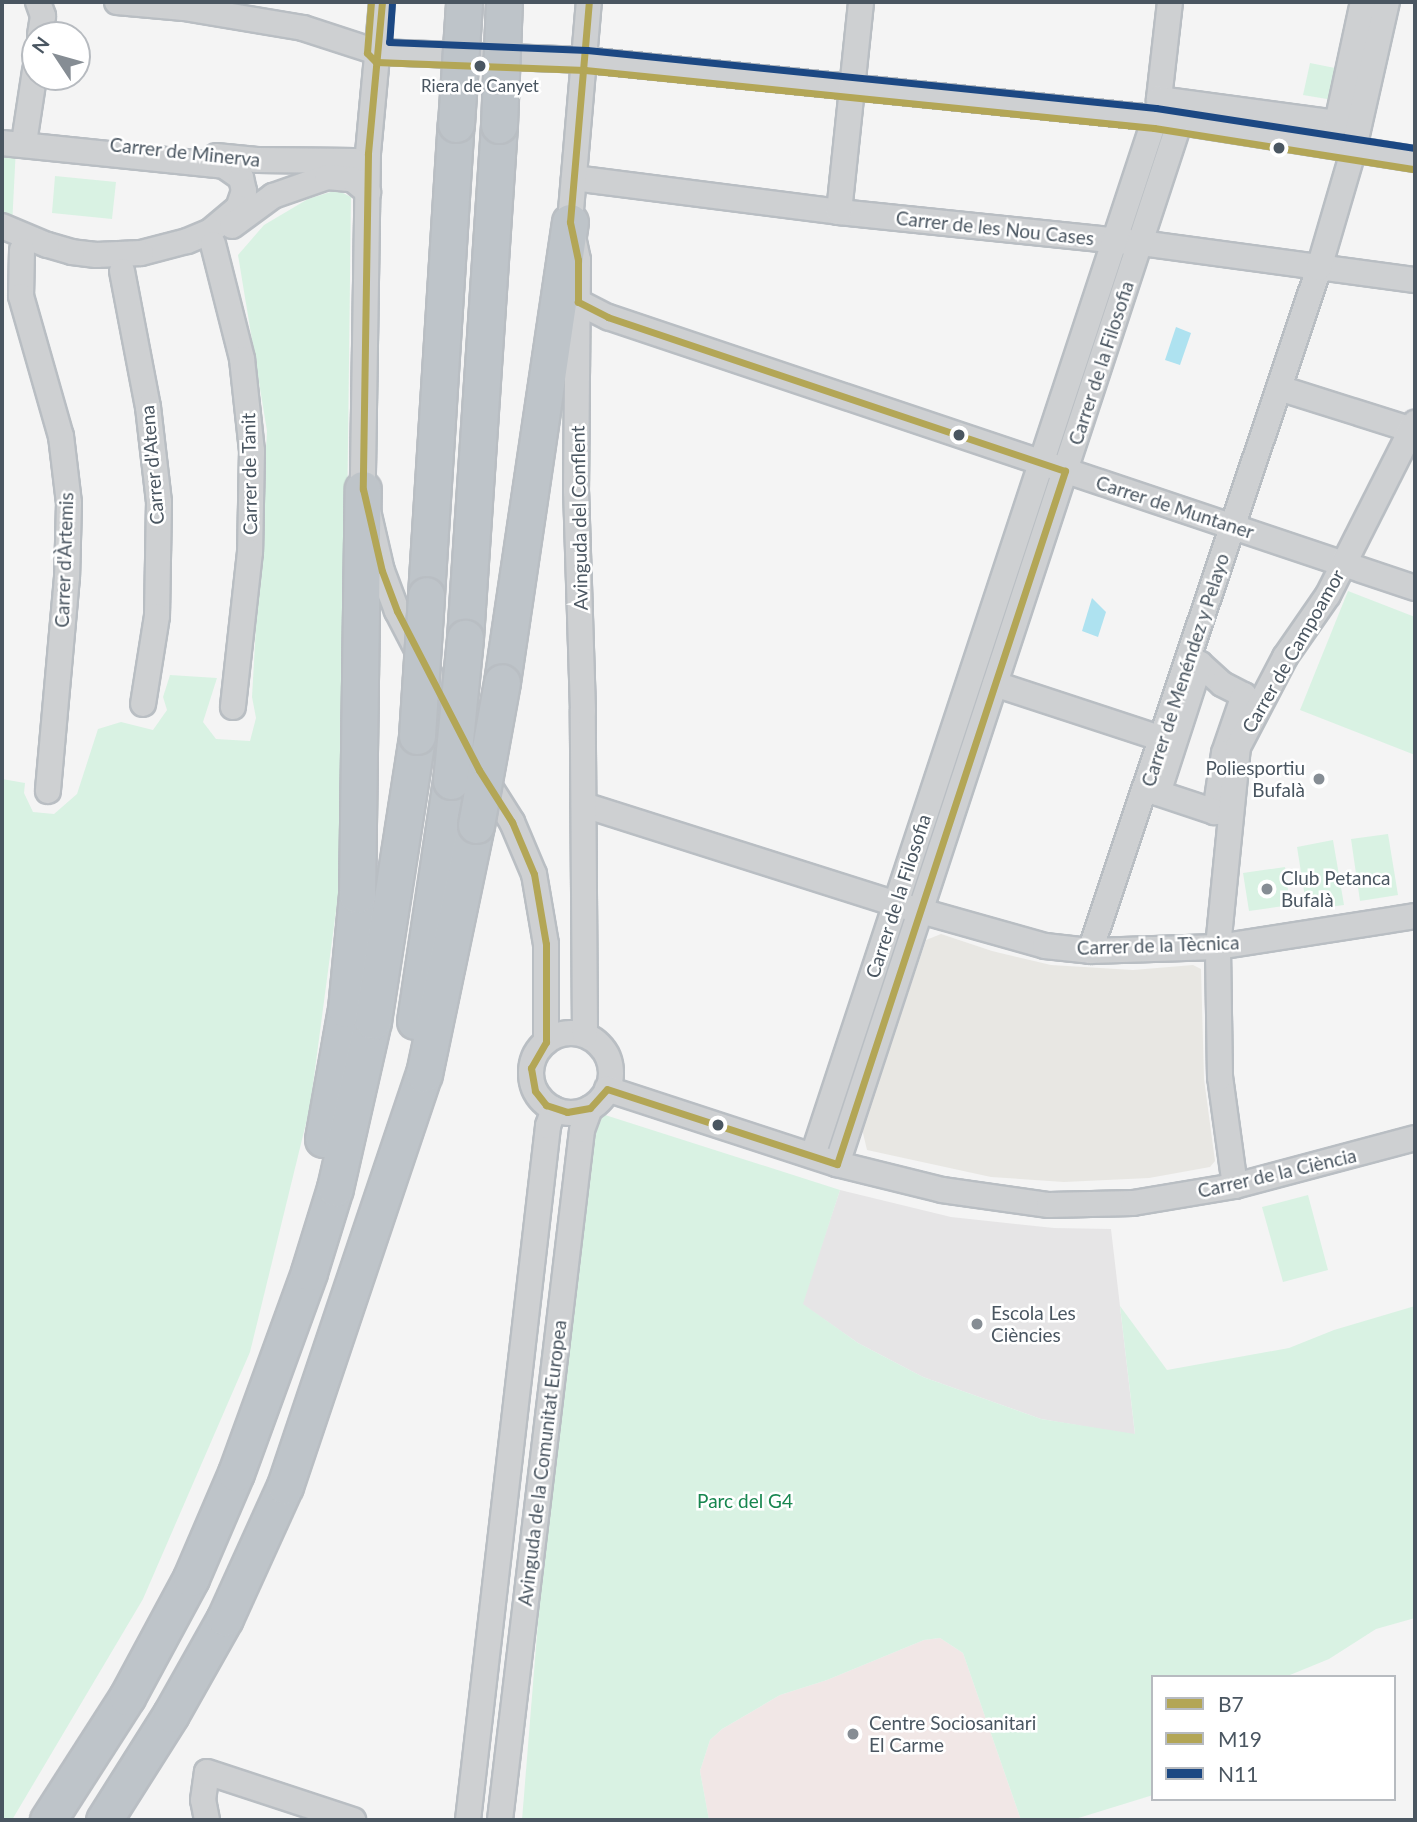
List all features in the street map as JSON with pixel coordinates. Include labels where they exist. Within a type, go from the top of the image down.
[{"type":"highway","points":[[53,1813],[127,1697],[167,1626],[215,1526],[282,1352],[335,1188],[373,1021],[417,736],[464,2]]},
{"type":"highway","points":[[374,1220],[412,1035],[451,781],[465,638],[499,125],[504,2]]},
{"type":"highway","points":[[105,1819],[171,1714],[225,1618],[285,1486],[424,1074],[476,825],[502,682],[570,222]]},
{"type":"highway","points":[[282,1352],[346,1009],[355,920],[362,489]]},
{"type":"street","points":[[117,2],[184,5],[303,28],[377,52],[586,60],[1156,118],[1415,159]]},
{"type":"street","points":[[382,2],[368,154],[362,489],[382,571],[397,611],[479,770],[512,822],[534,874],[546,944],[546,1042]]},
{"type":"street","name":"Avinguda del Conflent","points":[[585,1035],[584,805],[576,492],[578,260],[570,222],[589,2]]},
{"type":"street","points":[[839,212],[861,2]]},
{"type":"street","points":[[1170,2],[1159,99],[1337,123],[1363,2]]},
{"type":"street","name":"Carrer de Menéndez y Pelayo","points":[[1090,951],[1319,268],[1354,148],[1387,2]]},
{"type":"street","points":[[2,226],[72,252],[96,255],[141,253],[187,241],[211,231],[238,208],[244,191],[241,178],[224,166],[10,137],[27,91]]},
{"type":"street","name":"Carrer de la Filosofia","points":[[813,1155],[1156,118]]},
{"type":"street","name":"Carrer de la Filosofia","points":[[837,1164],[1180,121]]},
{"type":"street","name":"Carrer de Minerva","points":[[10,137],[257,160],[353,161],[368,154]]},
{"type":"street","points":[[257,160],[270,174],[273,196]]},
{"type":"street","points":[[233,225],[252,195],[257,160]]},
{"type":"street","points":[[12,245],[79,265],[122,271],[178,259],[213,244],[233,225],[273,196],[327,177],[352,179],[368,192]]},
{"type":"street","name":"Carrer de les Nou Cases","points":[[574,178],[839,212],[1142,243],[1415,280]]},
{"type":"street","name":"Carrer de Tanit","points":[[213,244],[243,359],[252,451],[250,552],[233,707]]},
{"type":"street","name":"Carrer d'Àrtemis","points":[[12,245],[22,296],[61,436],[69,503],[67,577],[48,791]]},
{"type":"street","name":"Carrer d'Atena","points":[[122,271],[148,407],[159,502],[157,616],[143,704]]},
{"type":"street","name":"Carrer de Muntaner","points":[[578,302],[608,317],[1415,588]]},
{"type":"street","points":[[1279,388],[1414,428]]},
{"type":"street","name":"Carrer de Campoamor","points":[[1235,1186],[1220,1077],[1218,947],[1238,747],[1285,657],[1328,595],[1414,428]]},
{"type":"street","points":[[1200,664],[1222,684],[1244,695],[1224,753],[1215,812],[1158,793],[1200,664]]},
{"type":"street","points":[[995,684],[1162,739]]},
{"type":"street","name":"Carrer de la Tècnica","points":[[584,805],[896,904],[1045,946],[1090,951],[1218,947],[1415,916]]},
{"type":"street","points":[[569,1033],[585,1035],[607,1056],[611,1073],[607,1089],[590,1108],[567,1112],[554,1109],[540,1098],[531,1078],[534,1058],[546,1042],[569,1033]]},
{"type":"street","name":"Carrer de la Ciència","points":[[607,1089],[837,1164],[942,1190],[1049,1205],[1133,1203],[1235,1186],[1415,1138]]},
{"type":"street","name":"Avinguda de la Comunitat Europea","points":[[501,1813],[582,1130],[590,1108]]},
{"type":"street","name":"Avinguda de la Comunitat Europea","points":[[469,1810],[548,1126],[554,1109]]},
{"type":"street","points":[[207,1820],[204,1800],[207,1772],[353,1820]]},
{"type":"shaded area","points":[[941,934],[992,951],[1051,965],[1133,970],[1193,965],[1201,969],[1204,1079],[1215,1161],[1210,1167],[1149,1178],[1064,1182],[991,1177],[867,1150],[862,1129],[926,940]]},
{"type":"shaded area","name":"Escola Les Ciències","points":[[840,1190],[951,1217],[1054,1228],[1111,1229],[1135,1435],[1041,1419],[923,1377],[858,1343],[802,1304]]},
{"type":"shaded area","name":"Centre Sociosanitari El Carme","points":[[940,1638],[963,1653],[1021,1820],[709,1820],[700,1771],[710,1740],[722,1729],[780,1695],[827,1680],[924,1640]]},
{"type":"green space","points":[[1310,63],[1345,70],[1339,101],[1303,95]]},
{"type":"green space","points":[[2,146],[16,147],[12,226],[2,222]]},
{"type":"green space","points":[[55,176],[116,182],[112,219],[52,213]]},
{"type":"green space","points":[[337,190],[351,197],[343,858],[310,1107],[250,1352],[143,1599],[12,1820],[2,1820],[2,779],[25,783],[24,793],[33,812],[54,814],[77,794],[98,729],[121,722],[153,730],[167,710],[163,697],[170,675],[217,678],[203,722],[216,739],[250,741],[256,718],[252,697],[267,431],[238,255],[264,225],[308,199]]},
{"type":"green space","points":[[1348,591],[1415,617],[1415,755],[1300,710]]},
{"type":"green space","points":[[1388,834],[1398,895],[1360,901],[1351,839]]},
{"type":"green space","points":[[1333,840],[1344,905],[1307,910],[1297,847]]},
{"type":"green space","name":"Club Petanca Bufalà","points":[[1285,867],[1290,905],[1249,911],[1243,873]]},
{"type":"green space","name":"Parc del G4","points":[[602,1114],[840,1190],[803,1304],[858,1343],[923,1377],[1041,1419],[1135,1434],[1120,1306],[1167,1370],[1289,1348],[1334,1330],[1415,1306],[1415,1618],[1376,1629],[1329,1659],[1290,1675],[1151,1675],[1151,1796],[1072,1820],[1021,1820],[963,1653],[940,1638],[924,1640],[827,1680],[780,1695],[722,1729],[710,1740],[700,1771],[709,1820],[522,1820],[546,1523],[594,1128]]},
{"type":"green space","points":[[1308,1195],[1328,1270],[1283,1282],[1262,1207]]},
{"type":"water","points":[[1176,327],[1191,333],[1180,365],[1165,360]]},
{"type":"water","points":[[1092,598],[1106,612],[1098,637],[1082,631]]},
{"type":"transit line","name":"M19","points":[[371,2],[367,53],[376,62],[585,70],[1154,128],[1413,169]]},
{"type":"transit line","name":"B7","points":[[382,2],[368,154],[363,489],[382,571],[397,611],[479,770],[512,822],[534,874],[546,944],[546,1042],[531,1068],[535,1091],[546,1105],[567,1112],[590,1108],[607,1089],[837,1164],[1065,471],[608,317],[578,302],[578,260],[570,222],[589,2]]},
{"type":"transit line","name":"N11","points":[[392,3],[389,42],[587,50],[1156,108],[1415,148]]},
{"type":"place","name":"Riera de Canyet","points":[[480,66]]},
{"type":"place","name":"Poliesportiu Bufalà","points":[[1319,779]]},
{"type":"place","name":"Club Petanca Bufalà","points":[[1267,889]]},
{"type":"place","name":"Escola Les Ciències","points":[[977,1324]]},
{"type":"place","name":"Centre Sociosanitari El Carme","points":[[853,1734]]}]
